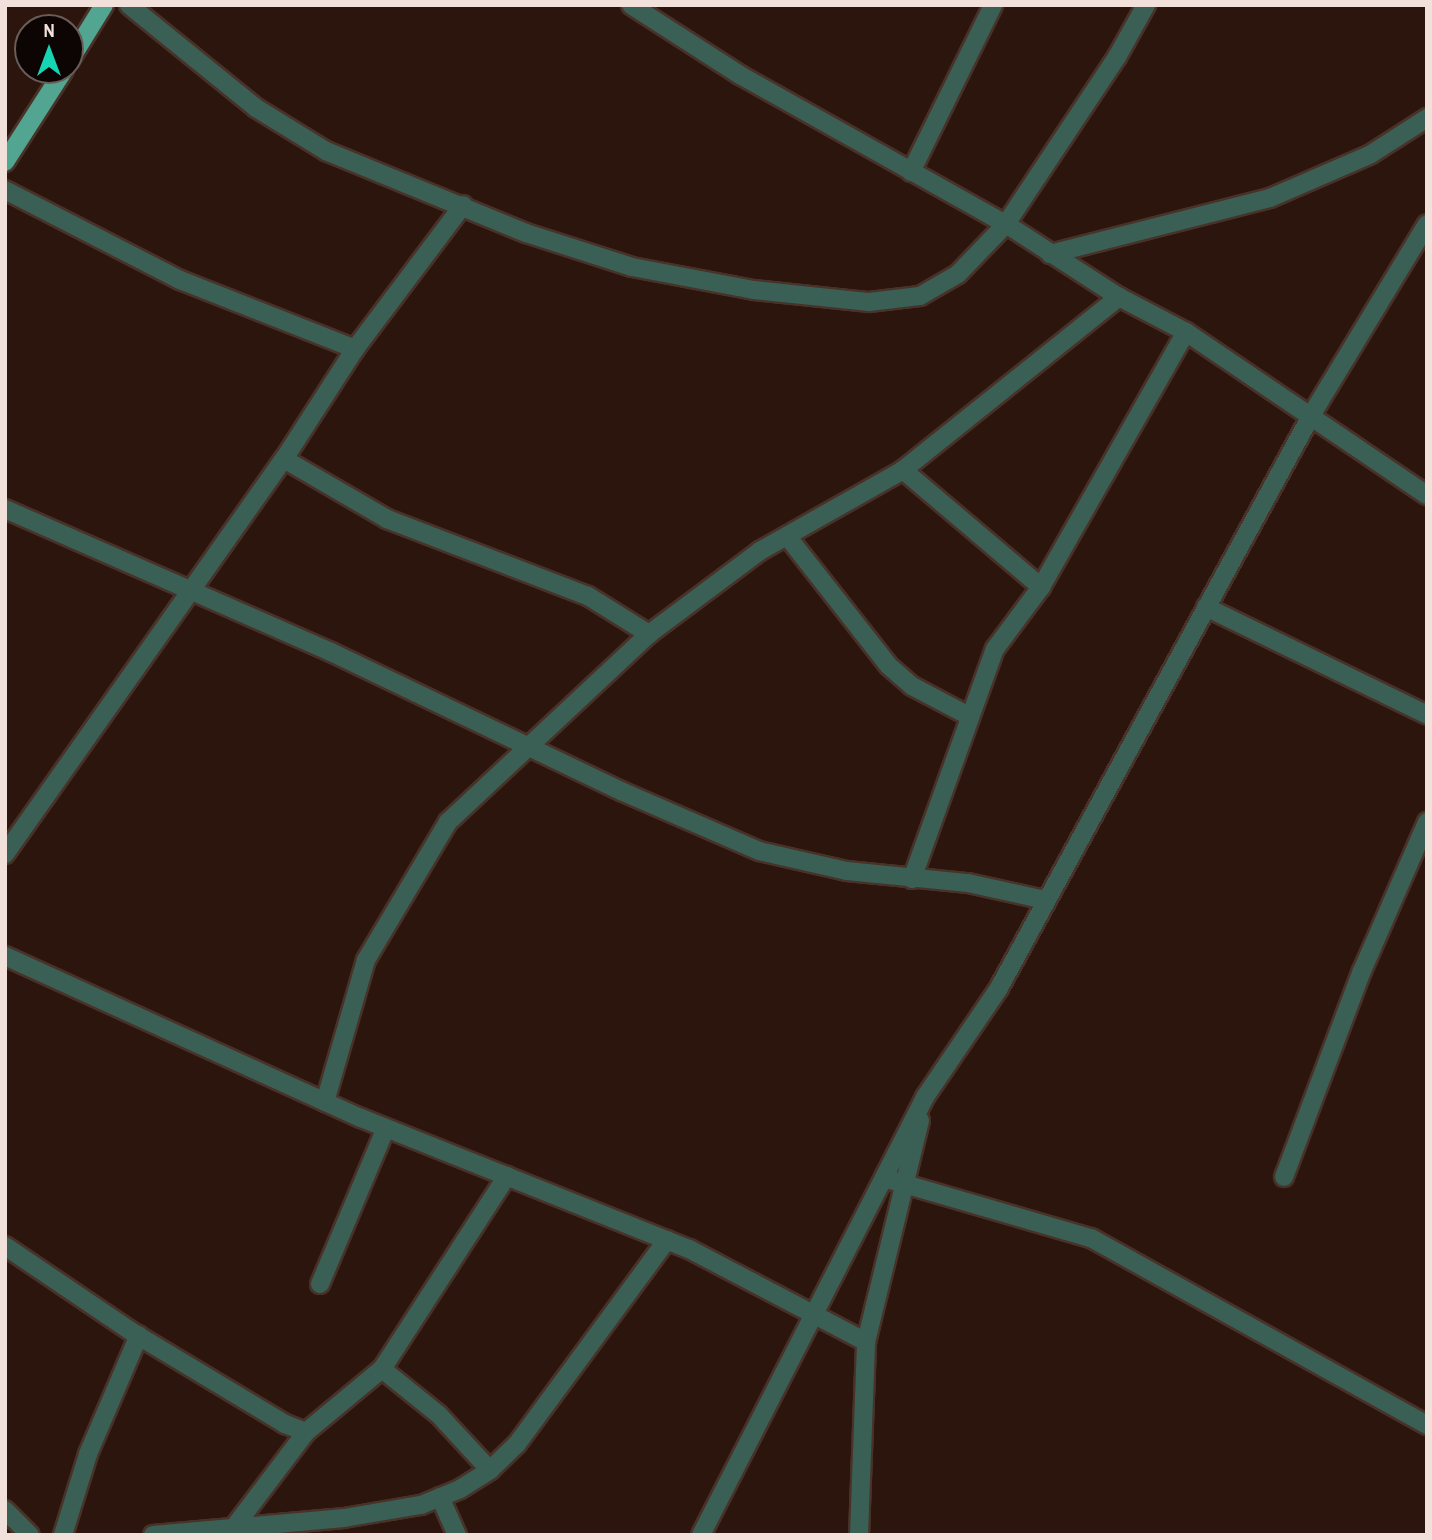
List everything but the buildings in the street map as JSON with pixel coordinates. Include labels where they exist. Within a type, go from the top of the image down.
[{"type":"main road","points":[[84,37],[104,5]]},
{"type":"main road","points":[[5,162],[55,84]]},
{"type":"street","points":[[129,5],[256,108],[326,151],[526,233],[632,267],[754,290],[869,302],[920,296],[958,274],[1006,224],[1117,57],[1146,5]]},
{"type":"street","points":[[631,5],[740,75],[1006,224],[1119,297],[1186,332],[1312,414],[1427,495]]},
{"type":"street","points":[[911,172],[993,5]]},
{"type":"street","points":[[1050,254],[1270,198],[1371,154],[1427,118]]},
{"type":"street","points":[[5,190],[180,280],[355,349]]},
{"type":"street","points":[[5,854],[100,724],[187,591],[284,459],[355,349],[463,205]]},
{"type":"street","points":[[701,1535],[925,1097],[999,988],[1312,414],[1427,224]]},
{"type":"street","points":[[325,1102],[366,960],[378,934],[448,821],[649,634],[787,536],[903,470],[1119,297]]},
{"type":"street","points":[[912,879],[995,649],[1041,587],[1186,332]]},
{"type":"street","points":[[284,459],[387,519],[588,596],[649,634]]},
{"type":"street","points":[[903,470],[1041,587]]},
{"type":"street","points":[[5,509],[759,851],[847,871],[968,883],[1045,900]]},
{"type":"street","points":[[787,536],[889,666],[912,686],[969,716]]},
{"type":"street","points":[[1206,607],[1427,715]]},
{"type":"street","points":[[1284,1177],[1362,971],[1427,822]]},
{"type":"street","points":[[5,956],[325,1102],[667,1240],[866,1342]]},
{"type":"street","points":[[859,1535],[866,1342],[925,1097]]},
{"type":"street","points":[[320,1284],[386,1128]]},
{"type":"street","points":[[235,1526],[306,1432],[382,1369],[507,1176]]},
{"type":"street","points":[[884,1178],[1091,1238],[1427,1425]]},
{"type":"street","points":[[153,1535],[344,1518],[421,1505],[490,1471],[517,1444],[667,1240]]},
{"type":"street","points":[[5,1247],[139,1335],[285,1424],[306,1432]]},
{"type":"street","points":[[63,1535],[88,1454],[139,1335]]},
{"type":"street","points":[[382,1369],[439,1415],[490,1471]]},
{"type":"street","points":[[440,1497],[457,1535]]},
{"type":"street","points":[[5,1510],[30,1535]]}]
